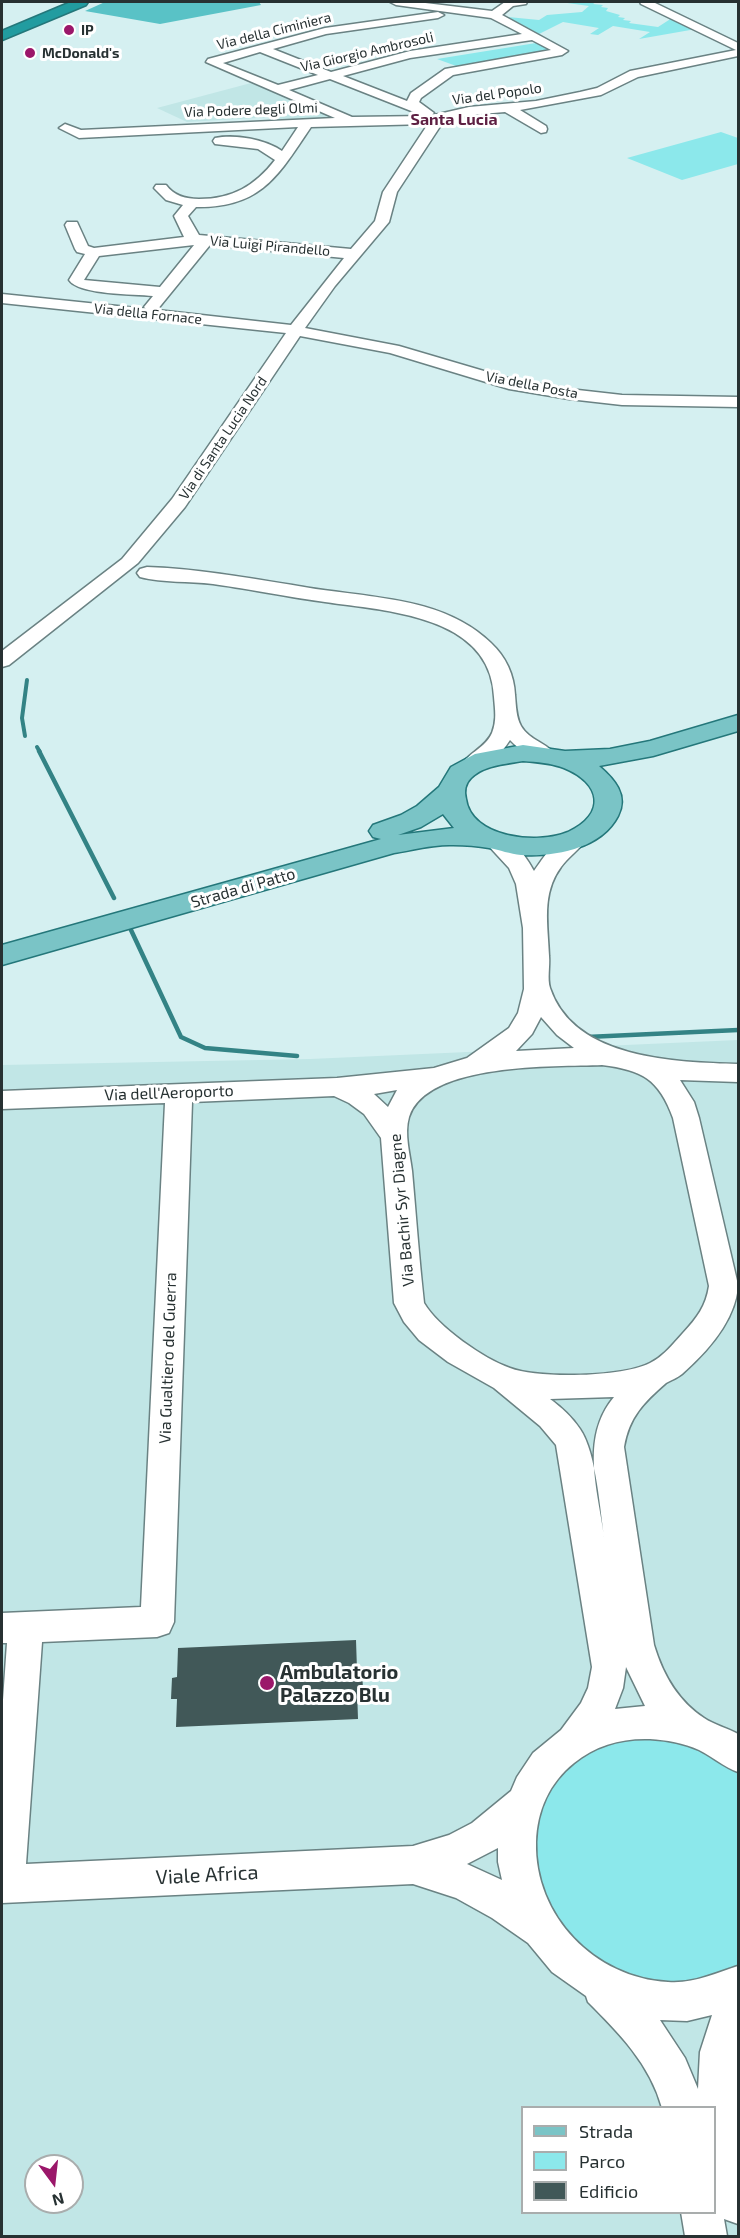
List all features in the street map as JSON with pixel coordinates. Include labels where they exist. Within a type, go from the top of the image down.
[{"type":"highway","points":[[2,32],[70,2]]},
{"type":"highway","points":[[2,36],[81,2]]},
{"type":"main road","points":[[738,723],[645,752],[610,758],[511,754],[490,758],[471,765],[456,777],[449,792],[452,810],[472,831],[493,840],[537,846],[574,840],[601,823],[608,811],[608,793],[616,782],[640,769],[738,740]]},
{"type":"main road","points":[[555,757],[581,766],[595,776],[608,793]]},
{"type":"main road","name":"Strada di Patto","points":[[2,937],[409,824],[433,810],[449,792]]},
{"type":"main road","name":"Strada di Patto","points":[[2,955],[391,845],[451,836],[493,840]]},
{"type":"street","points":[[396,2],[494,15],[561,52],[446,73],[417,94],[413,102],[417,107]]},
{"type":"street","points":[[494,15],[510,3],[522,2]]},
{"type":"street","points":[[645,2],[738,47]]},
{"type":"street","name":"Via della Ciminiera","points":[[278,89],[212,62],[326,31],[432,17],[449,9]]},
{"type":"street","points":[[326,31],[351,20],[358,12]]},
{"type":"street","points":[[676,17],[693,15],[694,12]]},
{"type":"street","points":[[432,17],[448,27]]},
{"type":"street","points":[[463,36],[477,45]]},
{"type":"street","name":"Via Giorgio Ambrosoli","points":[[278,89],[416,54],[534,36]]},
{"type":"street","points":[[262,49],[417,107],[440,120]]},
{"type":"street","name":"Via del Popolo","points":[[295,331],[353,254],[382,222],[388,196],[393,186],[432,127],[440,120],[469,111],[508,108],[580,96],[601,91],[634,74],[738,53]]},
{"type":"street","points":[[416,54],[458,70]]},
{"type":"street","points":[[278,89],[354,121]]},
{"type":"street","points":[[508,108],[541,129]]},
{"type":"street","name":"Via Podere degli Olmi","points":[[65,128],[79,134],[354,121],[440,120]]},
{"type":"street","points":[[161,188],[171,198],[192,203],[223,202],[246,194],[268,179],[307,123]]},
{"type":"street","points":[[220,141],[261,146],[277,153],[281,161]]},
{"type":"street","points":[[281,161],[299,165]]},
{"type":"street","name":"Via Luigi Pirandello","points":[[192,203],[182,216],[190,236],[203,240],[353,254]]},
{"type":"street","points":[[72,225],[82,249],[94,252],[203,240]]},
{"type":"street","points":[[147,314],[203,240]]},
{"type":"street","points":[[94,252],[76,278],[78,283],[163,292]]},
{"type":"street","name":"Via della Fornace","points":[[2,299],[295,331]]},
{"type":"street","name":"Via della Posta","points":[[295,331],[393,350],[499,381],[545,390],[622,400],[738,402]]},
{"type":"street","name":"Via di Santa Lucia Nord","points":[[151,559],[179,503],[295,331]]},
{"type":"street","points":[[2,661],[128,562],[141,556],[185,574],[406,609],[446,621],[473,637],[495,659],[502,678],[509,727],[517,737],[526,746],[555,757]]},
{"type":"street","points":[[471,765],[496,747],[504,732],[507,716]]},
{"type":"street","points":[[475,1064],[515,1037],[523,1027],[529,1017],[537,986],[533,909],[525,875],[516,860],[493,840]]},
{"type":"street","points":[[533,909],[542,876],[548,866],[574,840]]},
{"type":"street","points":[[537,986],[546,1006],[564,1028],[580,1041],[622,1058]]},
{"type":"street","name":"Via Bachir Syr Diagne","points":[[572,1742],[595,1716],[606,1690],[609,1668],[574,1450],[561,1427],[539,1407],[502,1379],[441,1341],[419,1321],[409,1303],[396,1116],[403,1101],[421,1084],[438,1074],[475,1064],[602,1056],[622,1058],[651,1068],[673,1085],[680,1098],[724,1286],[723,1300],[707,1328],[659,1373],[637,1390],[617,1415],[609,1437],[609,1468],[642,1664],[650,1684],[664,1707],[693,1731]]},
{"type":"street","points":[[651,1068],[738,1074]]},
{"type":"street","name":"Via dell'Aeroporto","points":[[2,1100],[337,1087],[394,1082],[438,1074]]},
{"type":"street","points":[[686,1118],[697,1097],[704,1090],[738,1074]]},
{"type":"street","name":"Via dell'Aeroporto","points":[[337,1087],[359,1096],[373,1106],[396,1141]]},
{"type":"street","name":"Via Gualtiero del Guerra","points":[[14,1628],[157,1622],[179,1093]]},
{"type":"street","name":"Via Bachir Syr Diagne","points":[[502,1379],[532,1385],[581,1386],[624,1383],[659,1373]]},
{"type":"street","points":[[4,1884],[14,1628]]},
{"type":"street","name":"Viale Africa","points":[[738,1755],[709,1737],[671,1725],[630,1722],[604,1728],[572,1742],[551,1759],[536,1776],[522,1804],[515,1841],[516,1864],[525,1900],[541,1931],[555,1949],[592,1979],[628,1995],[667,2002],[692,2001],[716,1995],[738,1985]]},
{"type":"street","name":"Viale Africa","points":[[4,1884],[413,1865],[466,1848],[492,1833],[522,1804]]},
{"type":"street","name":"Viale Africa","points":[[413,1865],[475,1885],[500,1899],[541,1931]]},
{"type":"street","points":[[592,1979],[640,2025],[656,2045],[679,2091],[682,2106]]},
{"type":"street","points":[[738,2006],[727,2025],[720,2046],[717,2078],[738,2203]]},
{"type":"street","points":[[702,2214],[706,2236]]},
{"type":"shaded area","points":[[105,2],[259,2],[261,5],[160,24],[85,11]]},
{"type":"shaded area","points":[[251,83],[336,118],[276,121],[274,117],[187,122],[157,108]]},
{"type":"shaded area","points":[[738,1040],[738,2236],[2,2236],[2,1065],[310,1059]]},
{"type":"green space","points":[[560,2],[596,2],[593,4],[603,5],[601,7],[608,8],[606,11],[620,15],[618,17],[625,18],[623,20],[631,21],[629,23],[658,27],[672,18],[696,29],[639,39],[650,32],[613,26],[598,35],[590,34],[599,28],[563,22],[539,34],[508,17],[539,20],[547,15],[582,12],[589,6]]},
{"type":"green space","points":[[536,43],[553,50],[459,67],[437,59]]},
{"type":"green space","points":[[721,132],[738,138],[738,164],[682,180],[627,158]]},
{"type":"green space","points":[[625,1736],[656,1737],[686,1742],[713,1753],[738,1772],[738,1966],[711,1980],[672,1987],[632,1981],[595,1963],[541,1902],[531,1828],[542,1794],[563,1766],[591,1747]]},
{"type":"building","name":"Ambulatorio Palazzo Blu","points":[[356,1640],[357,1670],[362,1670],[363,1689],[357,1689],[358,1719],[176,1727],[177,1699],[171,1699],[172,1678],[177,1677],[178,1648]]},
{"type":"waterway","points":[[25,736],[22,718],[27,680]]},
{"type":"waterway","points":[[37,747],[40,752]]},
{"type":"waterway","points":[[39,751],[114,898]]},
{"type":"waterway","points":[[131,930],[181,1037],[205,1048],[297,1056]]},
{"type":"waterway","points":[[587,1037],[738,1030]]},
{"type":"place","name":"IP","points":[[69,30]]},
{"type":"place","name":"McDonald's","points":[[30,53]]},
{"type":"place","name":"Ambulatorio Palazzo Blu","points":[[267,1683]]},
{"type":"district","name":"Santa Lucia","points":[[454,120]]}]
